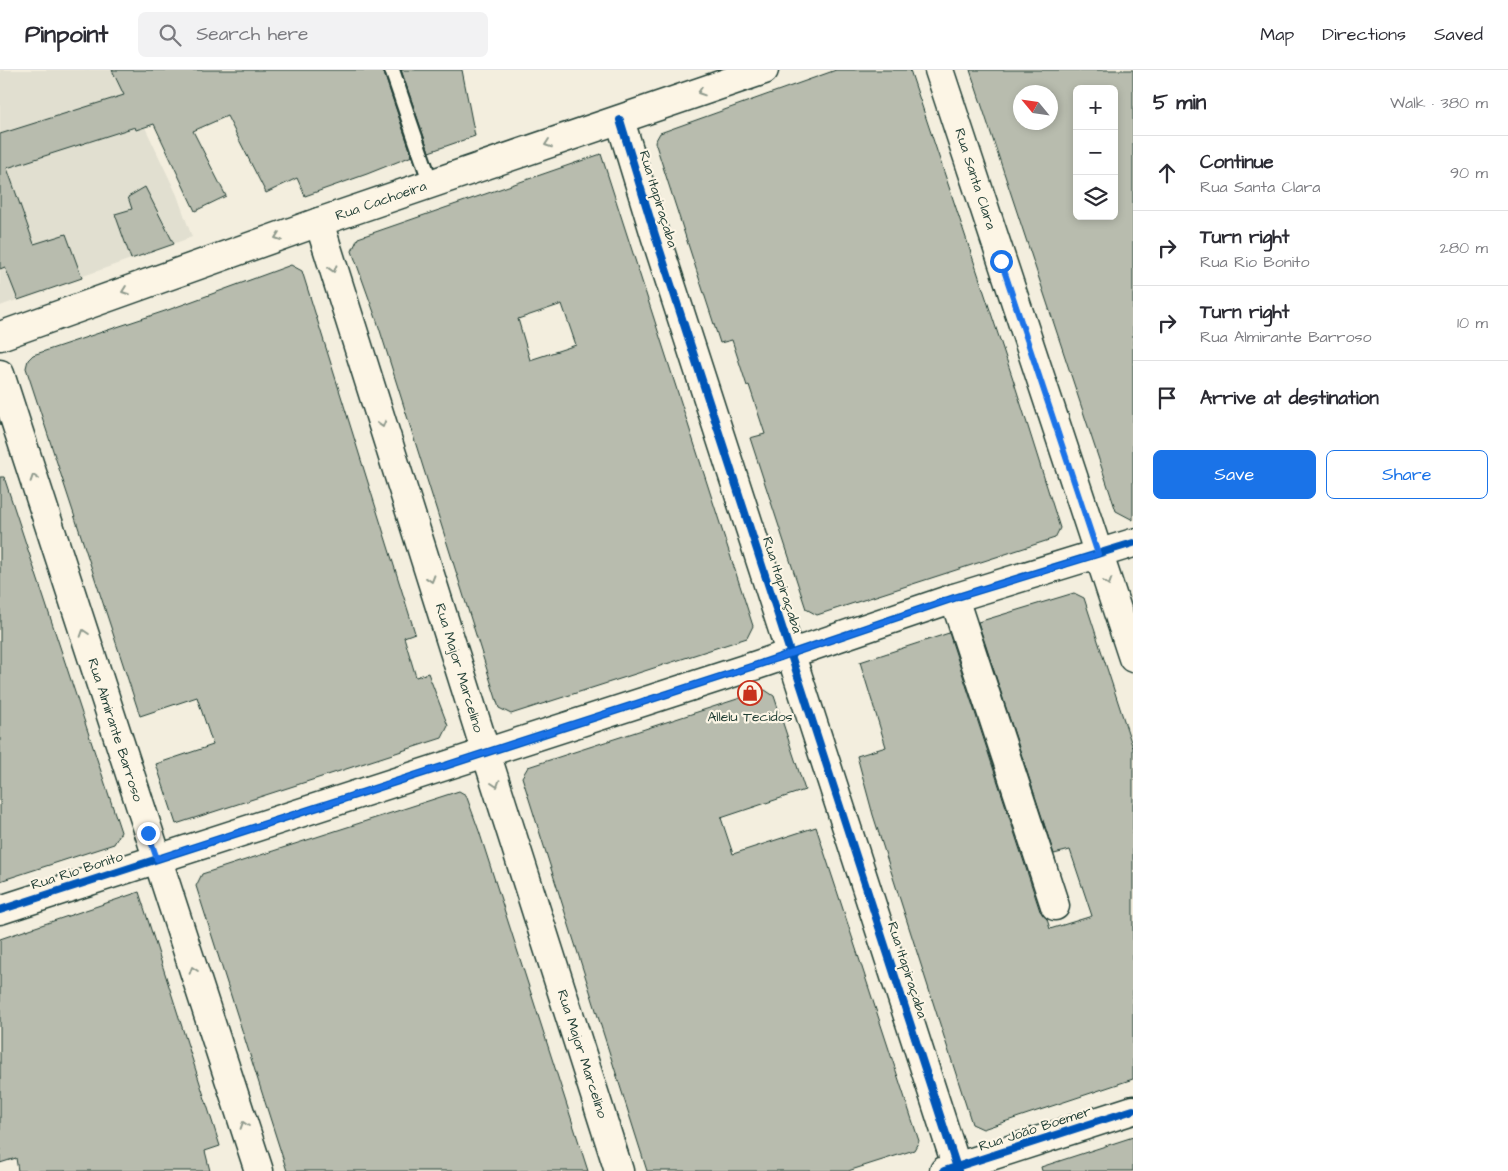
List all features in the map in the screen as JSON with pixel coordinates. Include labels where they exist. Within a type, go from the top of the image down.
[{"type":"street","name":"Rua Cachoeira","points":[[0,336],[319,222],[764,70]]},
{"type":"street","name":"Rua Santa Clara","points":[[939,70],[1133,658]]},
{"type":"street","name":"Rua Itapiraçaba","points":[[620,120],[655,235],[791,654],[953,1170]]},
{"type":"street","name":"Rua Major Marcelino","points":[[319,222],[620,1171]]},
{"type":"street","name":"Rua Almirante Barroso","points":[[0,374],[259,1171]]},
{"type":"street","name":"Rua Rio Bonito","points":[[0,910],[791,654],[954,598],[1133,543]]},
{"type":"street","points":[[954,598],[1055,906]]},
{"type":"street","name":"Rua João Boemer","points":[[953,1170],[1133,1110]]},
{"type":"lane","points":[[392,70],[431,184]]},
{"type":"shaded area","points":[[0,70],[118,70],[177,195],[192,237],[0,306]]},
{"type":"building","points":[[112,70],[383,70],[412,156],[305,196],[297,178],[266,193],[227,116],[193,131],[226,196],[195,211],[154,124],[136,130],[135,127],[7,168],[34,244],[66,234],[82,278],[18,300],[5,267],[0,269],[0,134],[124,95]]},
{"type":"building","points":[[401,70],[462,70],[475,136],[429,152]]},
{"type":"building","points":[[836,70],[910,70],[1013,379],[1060,528],[1055,538],[817,615],[806,609],[750,438],[765,434],[749,385],[747,386],[732,340],[720,343],[655,142],[660,133]]},
{"type":"building","points":[[970,70],[1133,70],[1133,520],[1116,511]]},
{"type":"building","points":[[601,154],[753,626],[747,638],[511,714],[499,708],[377,321],[352,251],[358,238]],"holes":[[[562,304],[576,345],[530,360],[518,319]]]},
{"type":"building","points":[[145,187],[174,244],[131,259],[115,214],[132,209],[128,197]]},
{"type":"building","points":[[291,265],[302,271],[415,633],[404,637],[416,677],[428,673],[448,726],[442,738],[176,824],[156,764],[213,745],[197,697],[140,716],[26,368],[28,360],[33,355],[168,310]]},
{"type":"building","points":[[0,477],[4,477],[121,832],[114,844],[0,881]]},
{"type":"building","points":[[1074,593],[1084,598],[1133,748],[1133,1079],[983,1129],[972,1124],[873,815],[857,756],[886,747],[860,662],[949,633],[1040,911],[1047,919],[1050,929],[1092,916],[1070,850],[1054,854],[978,622]]},
{"type":"building","points":[[765,690],[774,696],[805,790],[721,818],[733,854],[816,827],[919,1141],[914,1150],[848,1171],[647,1171],[522,777],[528,767]]},
{"type":"building","points":[[459,791],[466,795],[479,831],[588,1171],[287,1171],[196,886],[202,874]]},
{"type":"building","points":[[139,892],[220,1146],[205,1151],[210,1171],[18,1171],[16,1158],[0,1163],[0,939]]},
{"type":"building","points":[[1133,1137],[1133,1171],[1042,1171],[1041,1167]]},
{"type":"cycle path","points":[[620,120],[655,235],[958,1171]]},
{"type":"cycle path","points":[[0,910],[757,665],[954,598],[1133,543]]},
{"type":"cycle path","points":[[944,1171],[1133,1110]]},
{"type":"place","name":"Allelu Tecidos","points":[[750,693]]},
{"type":"route","points":[[148,833],[157,859],[816,646],[954,598],[1098,554],[1001,261]]}]
